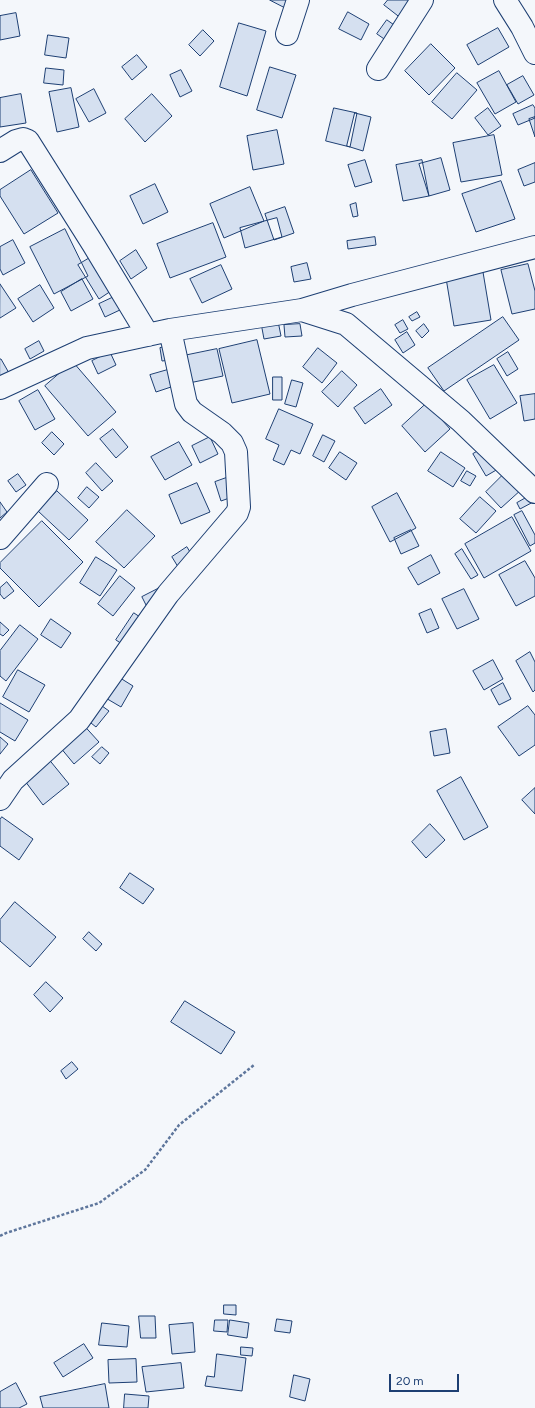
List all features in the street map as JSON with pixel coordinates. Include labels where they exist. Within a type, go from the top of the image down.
[{"type":"street","points":[[287,34],[298,0]]},
{"type":"street","points":[[378,69],[422,0]]},
{"type":"street","points":[[505,0],[522,27],[535,53]]},
{"type":"street","points":[[0,151],[16,141],[23,139],[28,142],[93,244],[148,335]]},
{"type":"street","points":[[1,386],[87,348],[170,330],[302,310],[535,247]]},
{"type":"street","points":[[302,310],[346,324],[461,421],[535,492]]},
{"type":"street","points":[[0,799],[13,780],[79,720],[168,594],[237,513],[239,507],[236,452],[232,443],[192,412],[186,404],[170,330]]},
{"type":"street","points":[[0,538],[47,484]]},
{"type":"path","points":[[0,1236],[98,1203],[145,1170],[179,1124],[254,1065]]},
{"type":"building","points":[[270,0],[290,0],[286,8]]},
{"type":"building","points":[[388,0],[431,0],[411,26],[384,5]]},
{"type":"building","points":[[348,12],[369,24],[361,40],[339,29]]},
{"type":"building","points":[[16,13],[20,36],[0,40],[0,16]]},
{"type":"building","points":[[387,20],[410,36],[400,50],[377,34]]},
{"type":"building","points":[[239,23],[266,31],[247,96],[220,87]]},
{"type":"building","points":[[498,28],[509,47],[478,65],[467,45]]},
{"type":"building","points":[[203,30],[214,41],[200,56],[189,45]]},
{"type":"building","points":[[48,35],[69,38],[66,58],[45,55]]},
{"type":"building","points":[[431,44],[455,68],[429,95],[405,71]]},
{"type":"building","points":[[137,55],[147,67],[132,80],[122,67]]},
{"type":"building","points":[[270,67],[296,75],[282,118],[257,110]]},
{"type":"building","points":[[46,68],[64,70],[63,85],[44,83]]},
{"type":"building","points":[[181,70],[192,91],[180,97],[170,75]]},
{"type":"building","points":[[499,71],[516,102],[495,114],[477,83]]},
{"type":"building","points":[[457,73],[477,90],[452,119],[432,102]]},
{"type":"building","points":[[523,76],[534,95],[518,104],[507,85]]},
{"type":"building","points":[[71,88],[79,127],[57,132],[49,92]]},
{"type":"building","points":[[94,89],[106,113],[89,122],[76,99]]},
{"type":"building","points":[[21,94],[26,123],[0,127],[0,98]]},
{"type":"building","points":[[152,94],[172,116],[145,142],[125,119]]},
{"type":"building","points":[[533,105],[535,108],[535,118],[518,125],[513,114]]},
{"type":"building","points":[[334,108],[357,113],[350,147],[326,141]]},
{"type":"building","points":[[488,108],[501,126],[488,135],[475,118]]},
{"type":"building","points":[[355,113],[371,117],[363,151],[347,146]]},
{"type":"building","points":[[535,117],[535,137],[529,119]]},
{"type":"building","points":[[277,130],[284,164],[253,170],[247,136]]},
{"type":"building","points":[[494,135],[502,175],[461,182],[453,143]]},
{"type":"building","points":[[441,158],[450,190],[429,196],[419,164]]},
{"type":"building","points":[[365,160],[372,182],[355,187],[348,165]]},
{"type":"building","points":[[422,160],[429,196],[403,201],[396,165]]},
{"type":"building","points":[[535,163],[535,182],[524,186],[518,170]]},
{"type":"building","points":[[31,170],[58,213],[24,234],[0,196],[0,190]]},
{"type":"building","points":[[501,181],[515,219],[476,232],[462,194]]},
{"type":"building","points":[[155,184],[168,212],[143,224],[130,196]]},
{"type":"building","points":[[250,187],[264,221],[224,238],[210,204]]},
{"type":"building","points":[[356,203],[358,216],[353,217],[350,205]]},
{"type":"building","points":[[285,207],[294,233],[274,240],[265,214]]},
{"type":"building","points":[[277,218],[282,237],[245,248],[240,228]]},
{"type":"building","points":[[213,223],[226,257],[170,278],[157,244]]},
{"type":"building","points":[[65,229],[88,276],[54,294],[30,247]]},
{"type":"building","points":[[375,237],[376,245],[348,249],[347,241]]},
{"type":"building","points":[[13,240],[25,263],[3,275],[0,269],[0,247]]},
{"type":"building","points":[[136,250],[147,268],[131,279],[120,261]]},
{"type":"building","points":[[93,256],[114,289],[99,299],[78,265]]},
{"type":"building","points":[[307,263],[311,279],[294,282],[291,267]]},
{"type":"building","points":[[528,264],[535,291],[535,309],[512,314],[501,270]]},
{"type":"building","points":[[221,265],[232,289],[202,303],[190,279]]},
{"type":"building","points":[[483,272],[491,320],[454,326],[446,278]]},
{"type":"building","points":[[82,279],[93,299],[71,311],[61,292]]},
{"type":"building","points":[[0,284],[16,308],[0,318]]},
{"type":"building","points":[[40,285],[54,308],[33,322],[18,299]]},
{"type":"building","points":[[116,296],[122,309],[105,317],[99,304]]},
{"type":"building","points":[[417,312],[420,317],[412,321],[409,317]]},
{"type":"building","points":[[503,317],[519,340],[444,391],[428,368]]},
{"type":"building","points":[[403,320],[408,329],[400,333],[395,325]]},
{"type":"building","points":[[278,321],[281,336],[264,339],[261,323]]},
{"type":"building","points":[[300,324],[302,336],[285,337],[284,325]]},
{"type":"building","points":[[424,324],[429,331],[422,338],[416,331]]},
{"type":"building","points":[[407,332],[415,345],[403,353],[395,340]]},
{"type":"building","points":[[257,340],[270,394],[232,403],[219,349]]},
{"type":"building","points":[[39,341],[44,351],[30,359],[25,349]]},
{"type":"building","points":[[168,346],[170,360],[162,361],[160,348]]},
{"type":"building","points":[[318,348],[337,363],[322,383],[303,367]]},
{"type":"building","points":[[217,349],[223,376],[189,383],[183,356]]},
{"type":"building","points":[[110,352],[116,365],[98,374],[92,361]]},
{"type":"building","points":[[508,352],[518,369],[507,376],[497,359]]},
{"type":"building","points":[[0,359],[9,373],[0,377]]},
{"type":"building","points":[[73,362],[116,412],[88,436],[45,386]]},
{"type":"building","points":[[494,365],[517,403],[490,419],[467,380]]},
{"type":"building","points":[[171,369],[177,385],[156,392],[150,375]]},
{"type":"building","points":[[342,371],[357,385],[338,407],[322,392]]},
{"type":"building","points":[[273,377],[282,377],[282,400],[273,400]]},
{"type":"building","points":[[292,380],[303,383],[296,407],[285,404]]},
{"type":"building","points":[[381,389],[392,405],[365,424],[354,408]]},
{"type":"building","points":[[38,390],[55,419],[35,430],[19,401]]},
{"type":"building","points":[[535,394],[535,419],[524,421],[520,396]]},
{"type":"building","points":[[427,403],[450,429],[425,452],[402,426]]},
{"type":"building","points":[[279,409],[313,424],[300,454],[291,450],[284,465],[273,460],[279,445],[266,439]]},
{"type":"building","points":[[113,429],[128,447],[116,458],[100,439]]},
{"type":"building","points":[[52,432],[64,444],[54,455],[42,443]]},
{"type":"building","points":[[323,435],[335,441],[324,462],[313,456]]},
{"type":"building","points":[[210,437],[218,454],[200,463],[192,446]]},
{"type":"building","points":[[179,442],[192,465],[165,480],[151,457]]},
{"type":"building","points":[[485,447],[498,469],[486,476],[473,454]]},
{"type":"building","points":[[340,452],[357,463],[346,480],[329,468]]},
{"type":"building","points":[[441,452],[465,468],[453,487],[428,471]]},
{"type":"building","points":[[96,463],[113,481],[102,491],[86,473]]},
{"type":"building","points":[[467,471],[476,476],[470,486],[461,481]]},
{"type":"building","points":[[506,472],[522,489],[501,508],[486,492]]},
{"type":"building","points":[[18,474],[26,485],[16,492],[8,481]]},
{"type":"building","points":[[229,477],[235,496],[221,501],[215,482]]},
{"type":"building","points":[[197,483],[210,512],[181,524],[169,495]]},
{"type":"building","points":[[87,487],[99,497],[89,508],[78,498]]},
{"type":"building","points":[[57,491],[88,520],[69,540],[38,511]]},
{"type":"building","points":[[397,493],[416,528],[390,542],[372,507]]},
{"type":"building","points":[[533,494],[535,501],[520,509],[517,503]]},
{"type":"building","points":[[480,497],[496,511],[476,533],[460,519]]},
{"type":"building","points":[[0,502],[7,512],[0,518]]},
{"type":"building","points":[[127,510],[155,536],[124,568],[96,542]]},
{"type":"building","points":[[522,511],[535,535],[535,543],[530,546],[514,515]]},
{"type":"building","points":[[512,517],[531,551],[484,578],[465,544]]},
{"type":"building","points":[[42,521],[83,562],[39,607],[0,568],[0,563]]},
{"type":"building","points":[[411,530],[419,546],[401,554],[394,538]]},
{"type":"building","points":[[187,547],[201,570],[186,580],[172,557]]},
{"type":"building","points":[[462,549],[478,575],[471,579],[455,554]]},
{"type":"building","points":[[431,555],[440,573],[418,585],[408,568]]},
{"type":"building","points":[[96,557],[117,570],[100,596],[80,583]]},
{"type":"building","points":[[525,561],[535,578],[535,596],[516,606],[499,575]]},
{"type":"building","points":[[120,576],[135,588],[113,616],[98,604]]},
{"type":"building","points":[[7,582],[14,591],[4,599],[0,594],[0,588]]},
{"type":"building","points":[[167,584],[150,613],[142,597]]},
{"type":"building","points":[[464,589],[479,619],[457,629],[442,599]]},
{"type":"building","points":[[431,609],[439,628],[427,633],[419,614]]},
{"type":"building","points":[[134,613],[155,627],[137,654],[116,640]]},
{"type":"building","points":[[51,619],[71,633],[61,648],[41,635]]},
{"type":"building","points":[[0,622],[9,630],[3,636],[0,634]]},
{"type":"building","points":[[20,625],[38,639],[6,681],[0,676],[0,651]]},
{"type":"building","points":[[530,652],[535,662],[535,690],[533,692],[516,661]]},
{"type":"building","points":[[493,660],[503,679],[484,690],[473,671]]},
{"type":"building","points":[[18,670],[45,685],[29,712],[3,697]]},
{"type":"building","points":[[117,676],[133,686],[121,707],[104,697]]},
{"type":"building","points":[[503,683],[511,699],[499,705],[491,690]]},
{"type":"building","points":[[0,703],[28,720],[15,741],[0,732]]},
{"type":"building","points":[[98,703],[109,711],[96,727],[86,719]]},
{"type":"building","points":[[528,706],[535,715],[535,745],[519,756],[498,727]]},
{"type":"building","points":[[79,720],[99,742],[74,764],[55,741]]},
{"type":"building","points":[[446,729],[450,753],[434,756],[430,732]]},
{"type":"building","points":[[0,737],[8,744],[0,754]]},
{"type":"building","points":[[102,747],[109,753],[100,764],[92,757]]},
{"type":"building","points":[[47,757],[69,784],[43,805],[22,777]]},
{"type":"building","points":[[461,777],[488,827],[464,840],[437,791]]},
{"type":"building","points":[[535,788],[535,814],[522,800]]},
{"type":"building","points":[[2,817],[33,839],[19,860],[0,846],[0,820]]},
{"type":"building","points":[[430,824],[445,840],[426,858],[412,842]]},
{"type":"building","points":[[130,873],[154,889],[143,904],[120,888]]},
{"type":"building","points":[[15,902],[56,937],[30,967],[0,941],[0,920]]},
{"type":"building","points":[[89,932],[102,944],[96,951],[83,939]]},
{"type":"building","points":[[46,982],[63,998],[50,1012],[34,995]]},
{"type":"building","points":[[185,1001],[235,1032],[221,1054],[171,1022]]},
{"type":"building","points":[[72,1062],[78,1069],[66,1079],[61,1071]]},
{"type":"building","points":[[224,1305],[236,1305],[236,1315],[224,1314]]},
{"type":"building","points":[[139,1316],[155,1316],[156,1338],[141,1338]]},
{"type":"building","points":[[277,1319],[292,1321],[290,1333],[275,1331]]},
{"type":"building","points":[[215,1320],[228,1320],[227,1332],[214,1331]]},
{"type":"building","points":[[230,1320],[249,1323],[247,1338],[228,1335]]},
{"type":"building","points":[[102,1323],[129,1326],[127,1347],[99,1345]]},
{"type":"building","points":[[193,1323],[195,1352],[172,1354],[169,1325]]},
{"type":"building","points":[[84,1344],[93,1358],[63,1377],[54,1363]]},
{"type":"building","points":[[241,1347],[253,1348],[252,1356],[241,1355]]},
{"type":"building","points":[[217,1354],[246,1358],[242,1391],[205,1386],[207,1376],[214,1377]]},
{"type":"building","points":[[136,1359],[137,1382],[109,1383],[108,1360]]},
{"type":"building","points":[[181,1363],[184,1388],[146,1392],[142,1367]]},
{"type":"building","points":[[294,1375],[310,1379],[305,1401],[290,1397]]},
{"type":"building","points":[[16,1383],[27,1404],[19,1408],[0,1408],[0,1392]]},
{"type":"building","points":[[105,1384],[109,1408],[43,1408],[40,1397]]},
{"type":"building","points":[[125,1394],[149,1396],[148,1408],[124,1408]]}]
